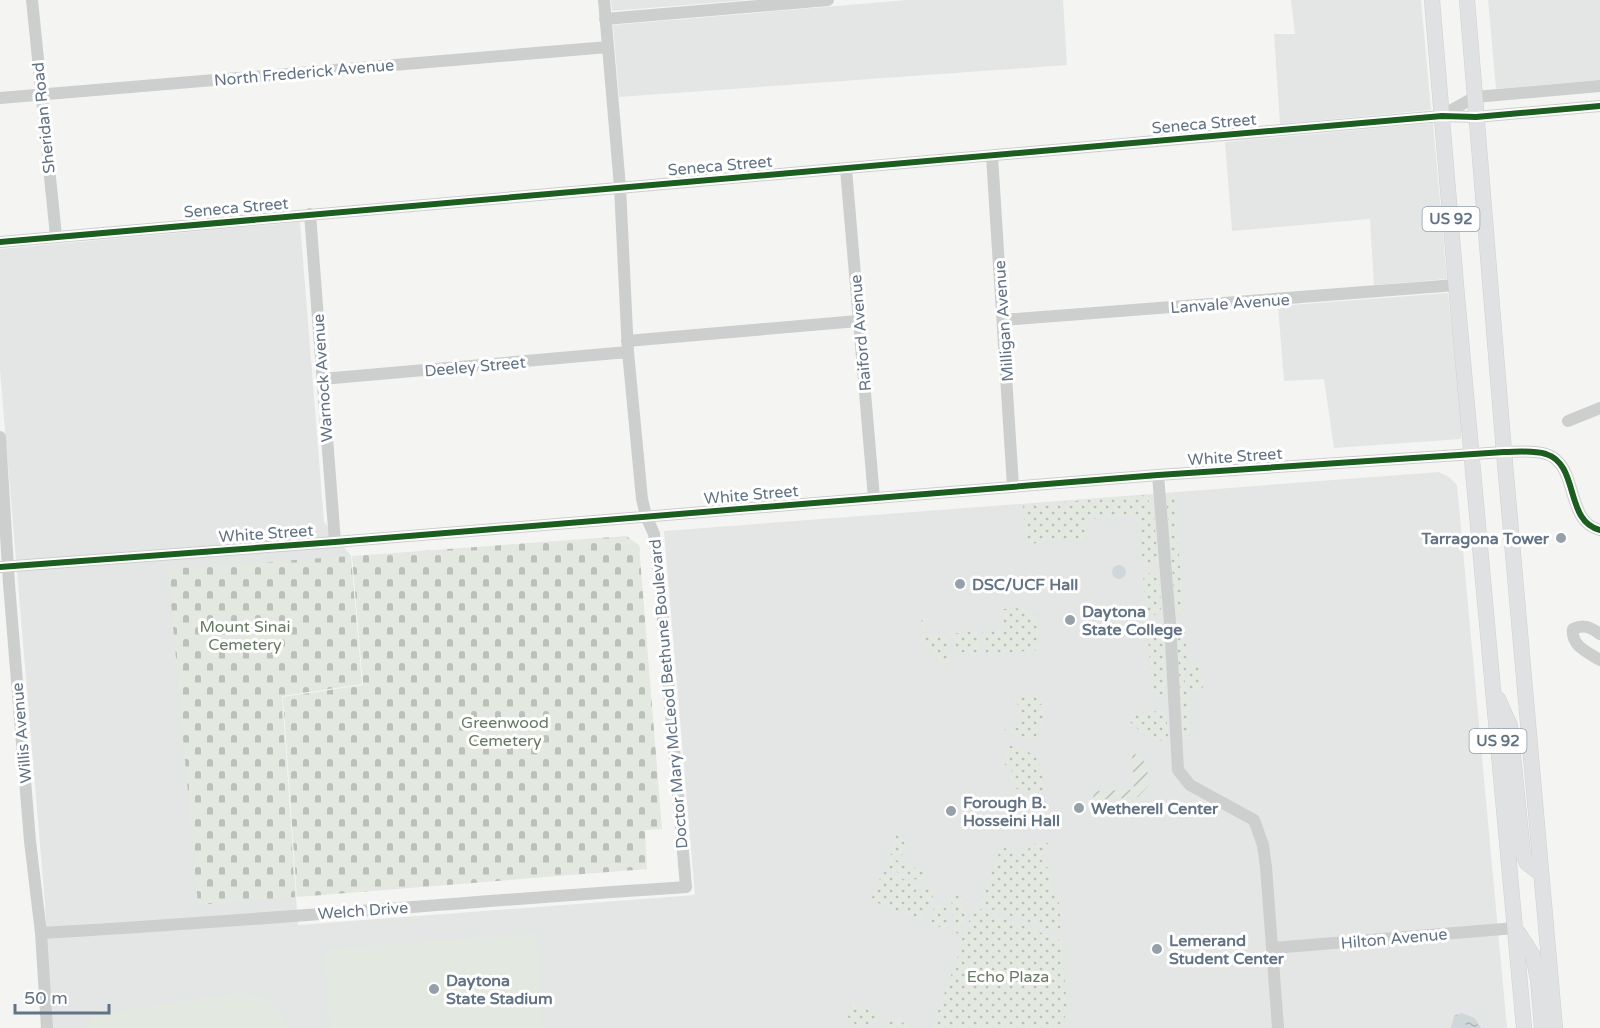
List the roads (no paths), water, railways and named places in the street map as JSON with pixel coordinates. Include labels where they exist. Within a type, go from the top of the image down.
[{"type":"main road","name":"US 92","points":[[1432,0],[1524,1028]]},
{"type":"main road","name":"US 92","points":[[1467,0],[1555,1028]]},
{"type":"main road","points":[[1494,691],[1510,726],[1523,854],[1527,863],[1541,874]]},
{"type":"main road","points":[[1515,928],[1533,956],[1538,979],[1542,1028]]},
{"type":"street","name":"Sheridan Road","points":[[32,0],[56,236]]},
{"type":"street","name":"Doctor Mary McLeod Bethune Boulevard","points":[[604,0],[620,187],[628,347],[642,499],[654,534],[659,575],[686,886]]},
{"type":"street","points":[[605,19],[828,0]]},
{"type":"street","name":"North Frederick Avenue","points":[[0,98],[608,46]]},
{"type":"street","points":[[1442,116],[1475,97],[1600,86]]},
{"type":"street","points":[[1582,88],[1583,107]]},
{"type":"street","name":"Seneca Street","points":[[0,242],[1442,116],[1476,117],[1600,106]]},
{"type":"street","name":"Milligan Avenue","points":[[992,156],[1013,486]]},
{"type":"street","name":"Raiford Avenue","points":[[846,169],[874,498]]},
{"type":"street","name":"Warnock Avenue","points":[[310,214],[335,542]]},
{"type":"street","name":"Lanvale Avenue","points":[[1003,320],[1456,285]]},
{"type":"street","name":"Deeley Street","points":[[322,380],[858,321]]},
{"type":"street","points":[[1568,421],[1600,408]]},
{"type":"street","name":"Willis Avenue","points":[[0,437],[4,567],[41,933],[46,1028]]},
{"type":"street","name":"White Street","points":[[4,567],[1013,486],[1504,452],[1548,454],[1558,461],[1566,476],[1577,510],[1586,523],[1600,530]]},
{"type":"street","points":[[1158,475],[1170,623],[1178,770],[1190,785],[1254,820],[1263,845],[1278,1028]]},
{"type":"street","points":[[1600,634],[1591,628],[1580,626],[1573,629],[1572,637],[1576,644],[1600,660]]},
{"type":"street","name":"Welch Drive","points":[[41,933],[178,925],[686,886]]},
{"type":"street","name":"Hilton Avenue","points":[[1273,948],[1515,928]]},
{"type":"water","points":[[1116,565],[1122,565],[1126,572],[1122,579],[1116,579],[1112,575],[1112,569]]},
{"type":"water","points":[[1462,1013],[1475,1018],[1481,1028],[1451,1028],[1454,1016]]},
{"type":"place","name":"Tarragona Tower","points":[[1561,538]]},
{"type":"place","name":"DSC/UCF Hall","points":[[960,584]]},
{"type":"place","name":"Daytona State College","points":[[1070,620]]},
{"type":"place","name":"Wetherell Center","points":[[1079,808]]},
{"type":"place","name":"Forough B. Hosseini Hall","points":[[951,811]]},
{"type":"place","name":"Lemerand Student Center","points":[[1157,949]]},
{"type":"place","name":"Daytona State Stadium","points":[[434,989]]},
{"type":"park label","name":"Mount Sinai Cemetery","points":[[245,635]]},
{"type":"park label","name":"Greenwood Cemetery","points":[[505,731]]},
{"type":"park label","name":"Echo Plaza","points":[[1008,976]]}]
